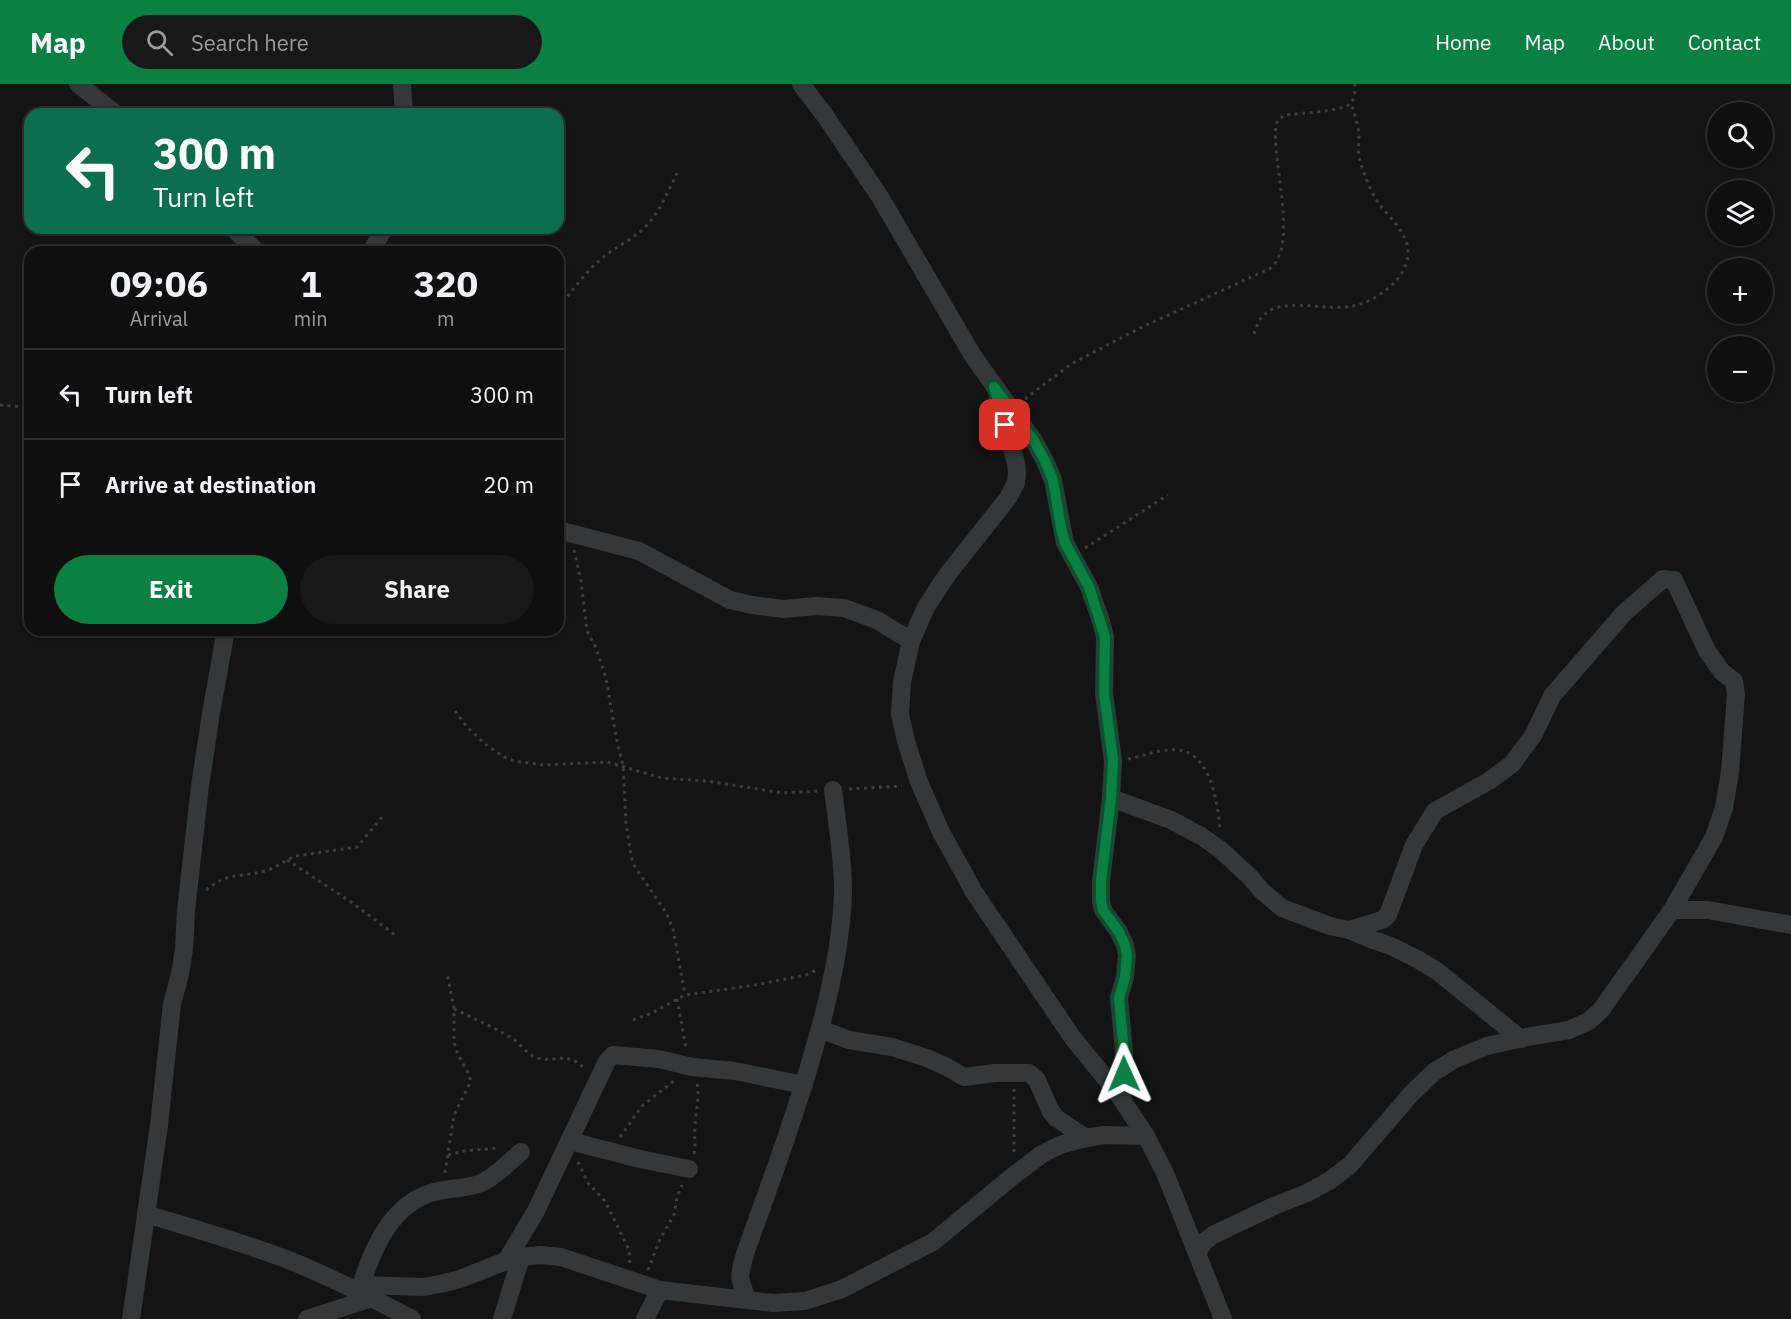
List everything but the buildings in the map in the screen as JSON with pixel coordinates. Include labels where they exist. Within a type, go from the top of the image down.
[{"type":"street","points":[[78,84],[108,108]]},
{"type":"street","points":[[402,84],[404,108]]},
{"type":"street","points":[[801,84],[880,197],[973,356],[1040,451],[1053,480],[1061,528],[1071,557],[1089,587],[1105,637],[1104,693],[1113,760],[1101,901],[1103,910],[1119,932],[1127,955],[1125,977],[1119,998],[1124,1052],[1122,1100]]},
{"type":"street","points":[[239,234],[251,246]]},
{"type":"street","points":[[994,387],[1016,463],[1016,483],[1008,498],[947,575],[926,608],[911,641],[902,682],[900,714],[906,741],[919,782],[941,832],[974,892],[1072,1037],[1122,1100],[1146,1136],[1165,1173],[1223,1319]]},
{"type":"street","points":[[565,531],[639,550],[730,600],[783,609],[816,606],[844,608],[878,620],[911,641]]},
{"type":"street","points":[[1197,1253],[1204,1242],[1213,1235],[1307,1193],[1329,1181],[1350,1165],[1388,1119],[1434,1072],[1474,1050],[1569,1030],[1589,1021],[1613,995],[1672,910],[1714,837],[1724,808],[1730,772],[1736,694],[1734,681],[1722,672],[1707,651],[1674,580],[1664,579],[1624,613],[1552,696],[1534,734],[1512,764],[1489,781],[1435,811],[1414,845],[1388,915],[1382,920],[1349,930]]},
{"type":"street","points":[[131,1319],[159,1125],[172,1004],[184,949],[186,911],[211,713],[225,636]]},
{"type":"street","points":[[748,1300],[739,1281],[740,1271],[804,1085],[836,960],[842,919],[843,889],[833,790]]},
{"type":"street","points":[[1111,798],[1171,820],[1201,836],[1221,850],[1282,908],[1391,946],[1437,971],[1521,1039]]},
{"type":"street","points":[[1672,910],[1708,910],[1791,926]]},
{"type":"street","points":[[820,1029],[849,1040],[892,1047],[927,1058],[964,1077],[1014,1072],[1029,1073],[1034,1076],[1056,1118],[1086,1138]]},
{"type":"street","points":[[502,1319],[514,1259],[607,1061],[613,1054],[659,1059],[687,1071],[735,1071],[804,1085]]},
{"type":"street","points":[[307,1319],[364,1292],[396,1287],[432,1286],[460,1279],[514,1259],[541,1256],[561,1257],[660,1290],[773,1303],[805,1301],[842,1289],[933,1242],[1012,1176],[1042,1154],[1060,1145],[1086,1138],[1119,1134],[1146,1136]]},
{"type":"street","points":[[570,1141],[689,1168]]},
{"type":"street","points":[[364,1292],[374,1249],[396,1217],[416,1199],[428,1193],[484,1182],[521,1152]]},
{"type":"street","points":[[146,1214],[291,1261],[364,1292],[412,1319]]},
{"type":"street","points":[[645,1319],[660,1290]]},
{"type":"path","points":[[1254,334],[1260,319],[1266,313],[1279,307],[1316,305],[1344,308],[1362,305],[1384,292],[1400,277],[1407,260],[1406,241],[1378,202],[1359,157],[1359,134],[1351,103],[1355,84]]},
{"type":"path","points":[[1019,421],[1022,402],[1071,364],[1140,328],[1271,268],[1281,254],[1284,211],[1276,125],[1285,115],[1342,108],[1351,103]]},
{"type":"path","points":[[564,300],[584,275],[600,260],[638,234],[652,220],[679,170]]},
{"type":"path","points":[[0,405],[24,407]]},
{"type":"path","points":[[1071,557],[1168,495]]},
{"type":"path","points":[[565,531],[581,581],[587,631],[596,648],[606,678],[623,766],[626,823],[633,864],[667,914],[673,929],[685,994]]},
{"type":"path","points":[[455,711],[467,727],[485,744],[514,761],[543,765],[607,762],[662,778],[718,783],[783,793],[899,787],[919,782]]},
{"type":"path","points":[[1113,760],[1161,750],[1180,750],[1193,756],[1212,781],[1219,813],[1221,850]]},
{"type":"path","points":[[186,911],[216,882],[227,877],[268,870],[296,856],[357,847],[384,815]]},
{"type":"path","points":[[287,860],[351,902],[398,937]]},
{"type":"path","points":[[633,1020],[652,1013],[685,994],[755,985],[806,975],[836,960]]},
{"type":"path","points":[[443,1190],[454,1115],[470,1083],[470,1076],[458,1055],[454,1042],[454,1008],[447,973]]},
{"type":"path","points":[[612,1152],[627,1125],[642,1106],[687,1071],[687,1054],[676,999]]},
{"type":"path","points":[[454,1008],[510,1037],[536,1057],[562,1057],[580,1064],[589,1072],[596,1085]]},
{"type":"path","points":[[1012,1176],[1014,1072]]},
{"type":"path","points":[[570,1141],[588,1183],[604,1201],[629,1250],[629,1281]]},
{"type":"route","points":[[1005,425],[994,387],[1034,441],[1045,461],[1053,480],[1065,543],[1089,587],[1105,637],[1104,693],[1113,760],[1101,901],[1103,910],[1119,932],[1127,955],[1125,977],[1119,998],[1124,1074]]}]
